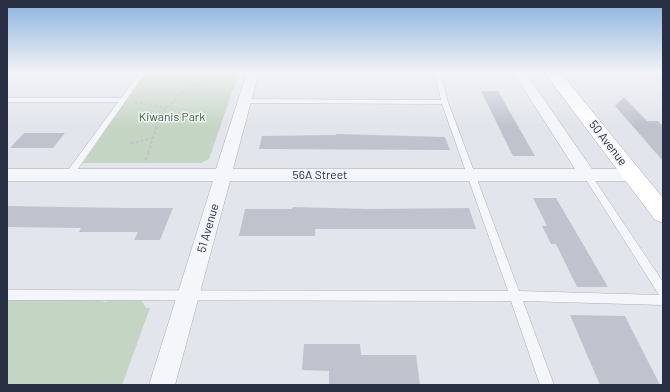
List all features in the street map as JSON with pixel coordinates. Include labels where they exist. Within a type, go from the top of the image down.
[{"type":"main road","name":"50 Avenue","points":[[566,90],[663,214]]},
{"type":"street","name":"51 Avenue","points":[[162,385],[248,90]]},
{"type":"street","points":[[531,90],[587,175]]},
{"type":"street","name":"56A Street","points":[[7,175],[633,175]]},
{"type":"lane","points":[[69,175],[130,90]]},
{"type":"lane","points":[[442,90],[547,385]]},
{"type":"lane","points":[[7,100],[123,100]]},
{"type":"lane","points":[[245,101],[445,102]]},
{"type":"lane","points":[[587,175],[663,291]]},
{"type":"lane","points":[[7,295],[515,296],[663,300]]},
{"type":"path","points":[[144,161],[150,149],[158,123],[166,108],[186,90]]},
{"type":"path","points":[[123,100],[166,108]]},
{"type":"path","points":[[131,143],[153,138]]},
{"type":"green space","name":"Kiwanis Park","points":[[133,90],[233,90],[209,159],[201,163],[83,163]]},
{"type":"green space","points":[[7,293],[86,297],[105,302],[124,295],[137,295],[146,308],[150,308],[122,385],[7,385]]},
{"type":"building","points":[[481,91],[498,91],[535,156],[513,156]]},
{"type":"building","points":[[624,97],[647,121],[658,121],[663,126],[663,161],[615,106]]},
{"type":"building","points":[[24,133],[65,133],[53,148],[10,148]]},
{"type":"building","points":[[336,134],[445,137],[450,150],[259,149],[262,136]]},
{"type":"building","points":[[533,198],[556,198],[608,287],[577,287],[556,244],[551,244],[542,226],[547,226]]},
{"type":"building","points":[[7,206],[173,208],[160,240],[134,240],[138,232],[79,232],[81,228],[7,227]]},
{"type":"building","points":[[293,207],[368,209],[469,208],[476,229],[315,229],[315,236],[239,236],[245,209],[292,209]]},
{"type":"building","points":[[570,315],[625,316],[660,385],[600,385]]},
{"type":"building","points":[[304,344],[360,344],[361,355],[416,355],[420,385],[329,385],[329,371],[302,370]]}]
